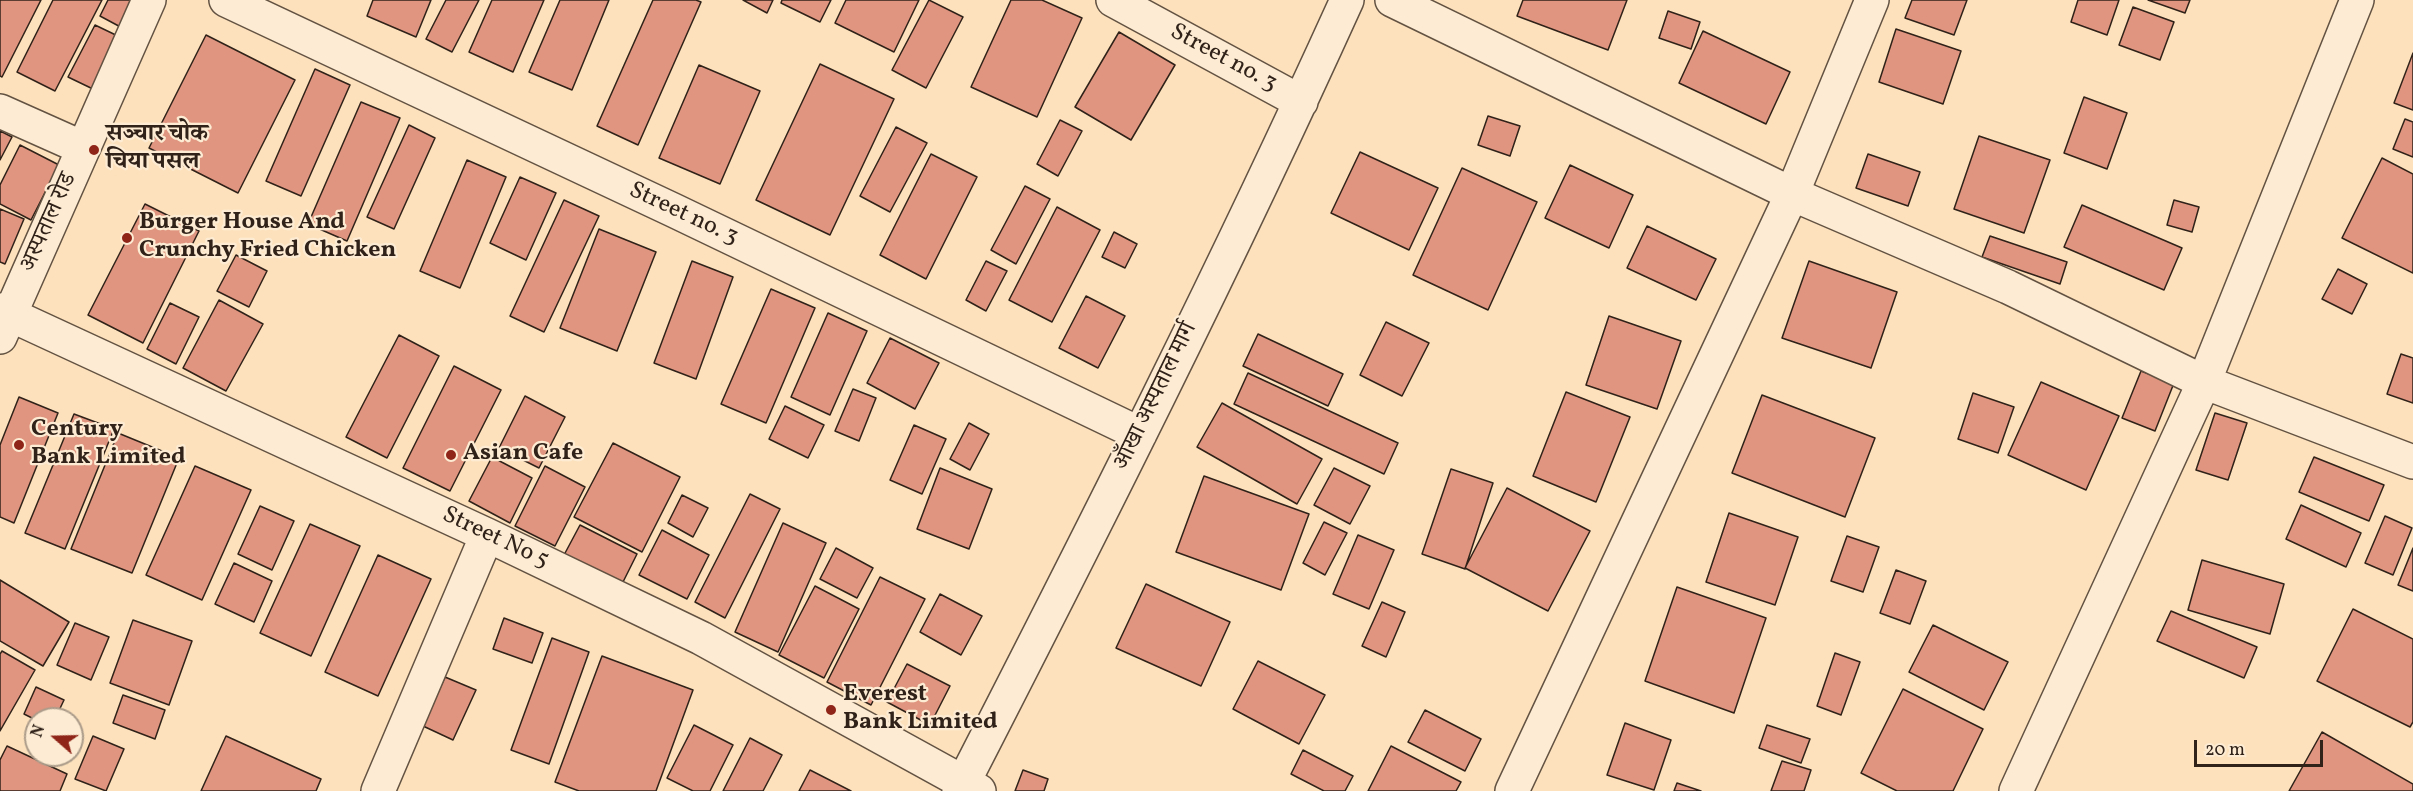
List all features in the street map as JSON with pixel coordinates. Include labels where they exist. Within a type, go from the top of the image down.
[{"type":"street","name":"अस्पताल रोड","points":[[3,321],[149,0]]},
{"type":"street","name":"Street no. 3","points":[[226,0],[673,210],[1140,434]]},
{"type":"street","name":"Street no. 3","points":[[1113,0],[1301,102]]},
{"type":"street","name":"आँखा अस्पताल मार्ग","points":[[967,788],[1301,102],[1347,0]]},
{"type":"street","points":[[1392,0],[1792,194],[2008,287],[2204,382],[2413,462]]},
{"type":"street","points":[[1512,791],[1792,194],[1872,0]]},
{"type":"street","points":[[2016,791],[2204,382],[2357,0]]},
{"type":"street","points":[[0,111],[83,148]]},
{"type":"street","name":"Street No 5","points":[[3,321],[487,535],[701,638],[967,788]]},
{"type":"street","points":[[378,791],[487,535]]},
{"type":"building","points":[[0,0],[41,0],[2,77],[0,76]]},
{"type":"building","points":[[53,0],[102,0],[55,91],[17,72]]},
{"type":"building","points":[[108,0],[144,0],[128,31],[100,16]]},
{"type":"building","points":[[373,0],[431,0],[416,37],[367,16]]},
{"type":"building","points":[[446,0],[479,0],[452,52],[426,39]]},
{"type":"building","points":[[492,0],[544,0],[513,72],[469,52]]},
{"type":"building","points":[[560,0],[609,0],[572,90],[529,72]]},
{"type":"building","points":[[653,0],[701,2],[638,145],[597,126]]},
{"type":"building","points":[[743,0],[773,0],[767,13]]},
{"type":"building","points":[[782,0],[831,0],[820,22],[781,3]]},
{"type":"building","points":[[846,0],[919,0],[894,52],[835,23]]},
{"type":"building","points":[[929,0],[963,17],[926,88],[892,70]]},
{"type":"building","points":[[1011,0],[1042,0],[1082,18],[1037,117],[971,87]]},
{"type":"building","points":[[1523,0],[1627,0],[1608,50],[1517,16]]},
{"type":"building","points":[[1912,0],[1967,0],[1954,35],[1905,18]]},
{"type":"building","points":[[2078,0],[2119,0],[2107,35],[2071,22]]},
{"type":"building","points":[[2148,0],[2190,0],[2185,13]]},
{"type":"building","points":[[2133,7],[2174,22],[2160,60],[2119,45]]},
{"type":"building","points":[[1668,11],[1700,22],[1691,49],[1659,38]]},
{"type":"building","points":[[95,25],[122,38],[95,90],[68,77]]},
{"type":"building","points":[[1896,29],[1961,51],[1943,104],[1879,82]]},
{"type":"building","points":[[1703,31],[1790,72],[1766,124],[1679,83]]},
{"type":"building","points":[[1119,32],[1175,65],[1131,140],[1075,107]]},
{"type":"building","points":[[206,35],[295,80],[238,193],[149,148]]},
{"type":"building","points":[[2413,53],[2413,110],[2394,103]]},
{"type":"building","points":[[820,64],[894,99],[830,235],[756,200]]},
{"type":"building","points":[[699,65],[760,91],[720,184],[659,158]]},
{"type":"building","points":[[315,69],[350,85],[301,196],[266,181]]},
{"type":"building","points":[[2084,97],[2127,113],[2107,169],[2064,153]]},
{"type":"building","points":[[361,102],[400,118],[347,241],[308,224]]},
{"type":"building","points":[[1488,116],[1520,126],[1510,156],[1478,145]]},
{"type":"building","points":[[2405,119],[2413,122],[2413,157],[2393,149]]},
{"type":"building","points":[[1060,120],[1082,131],[1058,176],[1037,164]]},
{"type":"building","points":[[409,125],[435,138],[394,229],[367,217]]},
{"type":"building","points":[[896,127],[927,143],[890,212],[860,196]]},
{"type":"building","points":[[0,131],[12,137],[0,160]]},
{"type":"building","points":[[1979,136],[2050,160],[2024,233],[1954,209]]},
{"type":"building","points":[[20,145],[59,165],[31,220],[0,204],[0,185]]},
{"type":"building","points":[[1360,152],[1438,188],[1409,250],[1331,213]]},
{"type":"building","points":[[931,154],[977,177],[926,279],[880,255]]},
{"type":"building","points":[[1868,154],[1920,172],[1908,206],[1856,188]]},
{"type":"building","points":[[2382,158],[2413,174],[2413,273],[2342,238]]},
{"type":"building","points":[[467,160],[506,177],[460,288],[420,271]]},
{"type":"building","points":[[1570,165],[1633,195],[1609,248],[1545,218]]},
{"type":"building","points":[[1462,168],[1537,202],[1488,310],[1413,275]]},
{"type":"building","points":[[520,177],[556,193],[526,260],[490,243]]},
{"type":"building","points":[[1025,186],[1050,199],[1016,264],[991,250]]},
{"type":"building","points":[[564,200],[599,216],[544,332],[510,316]]},
{"type":"building","points":[[2174,200],[2199,207],[2192,232],[2167,225]]},
{"type":"building","points":[[145,204],[199,231],[143,343],[88,315]]},
{"type":"building","points":[[2082,205],[2182,248],[2164,290],[2064,247]]},
{"type":"building","points":[[1057,207],[1100,230],[1052,322],[1009,300]]},
{"type":"building","points":[[0,209],[24,219],[5,264],[0,262]]},
{"type":"building","points":[[1647,226],[1716,259],[1696,300],[1627,268]]},
{"type":"building","points":[[599,229],[656,252],[617,351],[560,328]]},
{"type":"building","points":[[1114,232],[1137,244],[1125,268],[1102,257]]},
{"type":"building","points":[[1990,236],[2067,262],[2060,284],[1982,257]]},
{"type":"building","points":[[236,255],[267,271],[249,307],[217,291]]},
{"type":"building","points":[[692,261],[733,277],[696,379],[654,363]]},
{"type":"building","points":[[986,261],[1007,271],[986,311],[966,300]]},
{"type":"building","points":[[1809,261],[1897,292],[1871,368],[1782,338]]},
{"type":"building","points":[[2338,269],[2367,284],[2352,314],[2322,299]]},
{"type":"building","points":[[771,289],[815,308],[766,423],[721,404]]},
{"type":"building","points":[[1086,296],[1125,316],[1098,368],[1059,348]]},
{"type":"building","points":[[219,300],[263,324],[226,391],[183,368]]},
{"type":"building","points":[[170,303],[199,317],[176,364],[147,349]]},
{"type":"building","points":[[828,313],[867,331],[830,415],[791,397]]},
{"type":"building","points":[[1609,316],[1681,341],[1657,409],[1586,385]]},
{"type":"building","points":[[1386,322],[1429,343],[1402,396],[1360,375]]},
{"type":"building","points":[[1258,334],[1343,374],[1328,406],[1243,366]]},
{"type":"building","points":[[399,335],[439,356],[387,458],[346,437]]},
{"type":"building","points":[[890,338],[939,363],[915,409],[867,383]]},
{"type":"building","points":[[2401,354],[2413,358],[2413,403],[2387,394]]},
{"type":"building","points":[[454,366],[501,390],[450,491],[403,468]]},
{"type":"building","points":[[2141,371],[2174,383],[2155,431],[2122,418]]},
{"type":"building","points":[[1248,373],[1398,443],[1384,474],[1234,404]]},
{"type":"building","points":[[2041,382],[2119,416],[2086,490],[2008,455]]},
{"type":"building","points":[[853,389],[876,398],[859,441],[835,431]]},
{"type":"building","points":[[1566,392],[1630,417],[1596,502],[1533,476]]},
{"type":"building","points":[[1973,393],[2014,407],[1998,453],[1958,439]]},
{"type":"building","points":[[1762,395],[1875,438],[1845,517],[1732,473]]},
{"type":"building","points":[[525,396],[565,417],[539,468],[499,448]]},
{"type":"building","points":[[19,397],[58,413],[14,523],[0,517],[0,445]]},
{"type":"building","points":[[1222,403],[1322,459],[1297,504],[1197,447]]},
{"type":"building","points":[[785,406],[824,425],[808,458],[769,439]]},
{"type":"building","points":[[2215,413],[2247,423],[2228,480],[2196,470]]},
{"type":"building","points":[[74,414],[114,429],[65,549],[25,533]]},
{"type":"building","points":[[969,423],[989,434],[970,470],[950,459]]},
{"type":"building","points":[[914,425],[946,439],[922,494],[890,480]]},
{"type":"building","points":[[118,433],[179,458],[132,573],[71,549]]},
{"type":"building","points":[[613,443],[680,477],[642,552],[574,517]]},
{"type":"building","points":[[492,457],[532,478],[510,523],[469,501]]},
{"type":"building","points":[[2314,457],[2384,485],[2369,521],[2299,492]]},
{"type":"building","points":[[195,466],[251,490],[202,600],[146,575]]},
{"type":"building","points":[[545,466],[585,487],[555,546],[515,526]]},
{"type":"building","points":[[940,468],[992,489],[969,549],[917,529]]},
{"type":"building","points":[[1334,468],[1370,486],[1350,524],[1314,505]]},
{"type":"building","points":[[1451,469],[1493,483],[1465,569],[1422,554]]},
{"type":"building","points":[[1204,476],[1309,514],[1281,590],[1176,552]]},
{"type":"building","points":[[1507,488],[1590,531],[1548,611],[1465,568]]},
{"type":"building","points":[[750,494],[780,509],[725,618],[695,602]]},
{"type":"building","points":[[682,495],[708,508],[693,537],[668,523]]},
{"type":"building","points":[[2301,505],[2361,533],[2346,567],[2286,539]]},
{"type":"building","points":[[260,506],[294,521],[272,570],[238,554]]},
{"type":"building","points":[[1729,513],[1798,537],[1775,605],[1706,582]]},
{"type":"building","points":[[2385,516],[2412,528],[2393,575],[2365,563]]},
{"type":"building","points":[[1324,522],[1347,533],[1325,575],[1303,563]]},
{"type":"building","points":[[783,523],[826,543],[778,652],[735,632]]},
{"type":"building","points":[[310,524],[360,546],[311,656],[260,633]]},
{"type":"building","points":[[580,525],[637,554],[622,584],[564,555]]},
{"type":"building","points":[[662,530],[709,555],[687,599],[639,575]]},
{"type":"building","points":[[1358,535],[1394,550],[1369,609],[1333,594]]},
{"type":"building","points":[[1847,536],[1879,547],[1863,592],[1831,581]]},
{"type":"building","points":[[836,548],[873,568],[857,598],[820,579]]},
{"type":"building","points":[[2413,548],[2413,591],[2398,585]]},
{"type":"building","points":[[378,555],[431,579],[378,696],[325,672]]},
{"type":"building","points":[[2202,560],[2284,584],[2270,634],[2188,610]]},
{"type":"building","points":[[234,563],[272,581],[254,622],[215,604]]},
{"type":"building","points":[[1896,570],[1926,581],[1910,624],[1880,613]]},
{"type":"building","points":[[880,577],[925,599],[871,705],[827,682]]},
{"type":"building","points":[[0,580],[69,622],[43,666],[0,641]]},
{"type":"building","points":[[1146,584],[1230,622],[1201,686],[1116,648]]},
{"type":"building","points":[[815,586],[859,609],[824,678],[779,655]]},
{"type":"building","points":[[1677,587],[1766,618],[1734,713],[1645,681]]},
{"type":"building","points":[[940,594],[982,616],[961,655],[920,632]]},
{"type":"building","points":[[1382,602],[1405,612],[1386,657],[1362,646]]},
{"type":"building","points":[[2353,609],[2413,639],[2413,722],[2410,727],[2317,681]]},
{"type":"building","points":[[2171,611],[2257,647],[2244,678],[2157,641]]},
{"type":"building","points":[[504,618],[543,633],[532,663],[493,649]]},
{"type":"building","points":[[133,620],[192,641],[169,705],[110,683]]},
{"type":"building","points":[[75,623],[109,637],[91,680],[57,665]]},
{"type":"building","points":[[1933,625],[2008,662],[1984,710],[1909,672]]},
{"type":"building","points":[[552,638],[589,652],[549,764],[511,750]]},
{"type":"building","points":[[2,651],[35,670],[0,731],[0,654]]},
{"type":"building","points":[[1835,653],[1860,662],[1841,715],[1817,706]]},
{"type":"building","points":[[602,656],[693,690],[656,791],[579,791],[555,782]]},
{"type":"building","points":[[1258,661],[1325,695],[1299,744],[1233,709]]},
{"type":"building","points":[[907,664],[950,686],[930,725],[887,702]]},
{"type":"building","points":[[445,677],[476,690],[453,740],[423,726]]},
{"type":"building","points":[[36,687],[64,700],[61,707],[27,707]]},
{"type":"building","points":[[1903,689],[1983,729],[1953,791],[1897,791],[1861,773]]},
{"type":"building","points":[[123,695],[165,710],[155,739],[113,723]]},
{"type":"building","points":[[1425,710],[1481,739],[1465,771],[1408,742]]},
{"type":"building","points":[[1625,723],[1671,740],[1654,790],[1607,775]]},
{"type":"building","points":[[694,725],[733,745],[710,791],[693,791],[667,778]]},
{"type":"building","points":[[1767,725],[1810,739],[1801,763],[1759,748]]},
{"type":"building","points":[[2322,732],[2413,784],[2413,791],[2289,791]]},
{"type":"building","points":[[93,736],[124,749],[106,791],[75,779],[80,767],[84,767],[84,758]]},
{"type":"building","points":[[226,736],[321,779],[316,791],[201,791]]},
{"type":"building","points":[[750,738],[782,755],[763,791],[723,791]]},
{"type":"building","points":[[7,746],[24,754],[24,767],[52,767],[67,774],[60,791],[0,791],[0,760]]},
{"type":"building","points":[[1391,746],[1461,782],[1456,791],[1368,791]]},
{"type":"building","points":[[1303,750],[1353,776],[1345,791],[1324,791],[1291,774]]},
{"type":"building","points":[[1782,761],[1811,770],[1804,791],[1771,791]]},
{"type":"building","points":[[810,770],[851,791],[799,791]]},
{"type":"building","points":[[1023,770],[1048,779],[1044,791],[1015,791]]},
{"type":"building","points":[[1677,783],[1701,791],[1674,791]]},
{"type":"place","name":"सञ्चार चोक चिया पसल","points":[[94,150]]},
{"type":"place","name":"Burger House And Crunchy Fried Chicken","points":[[127,238]]},
{"type":"place","name":"Century Bank Limited","points":[[19,445]]},
{"type":"place","name":"Asian Cafe","points":[[451,455]]},
{"type":"place","name":"Everest Bank Limited","points":[[831,710]]}]
